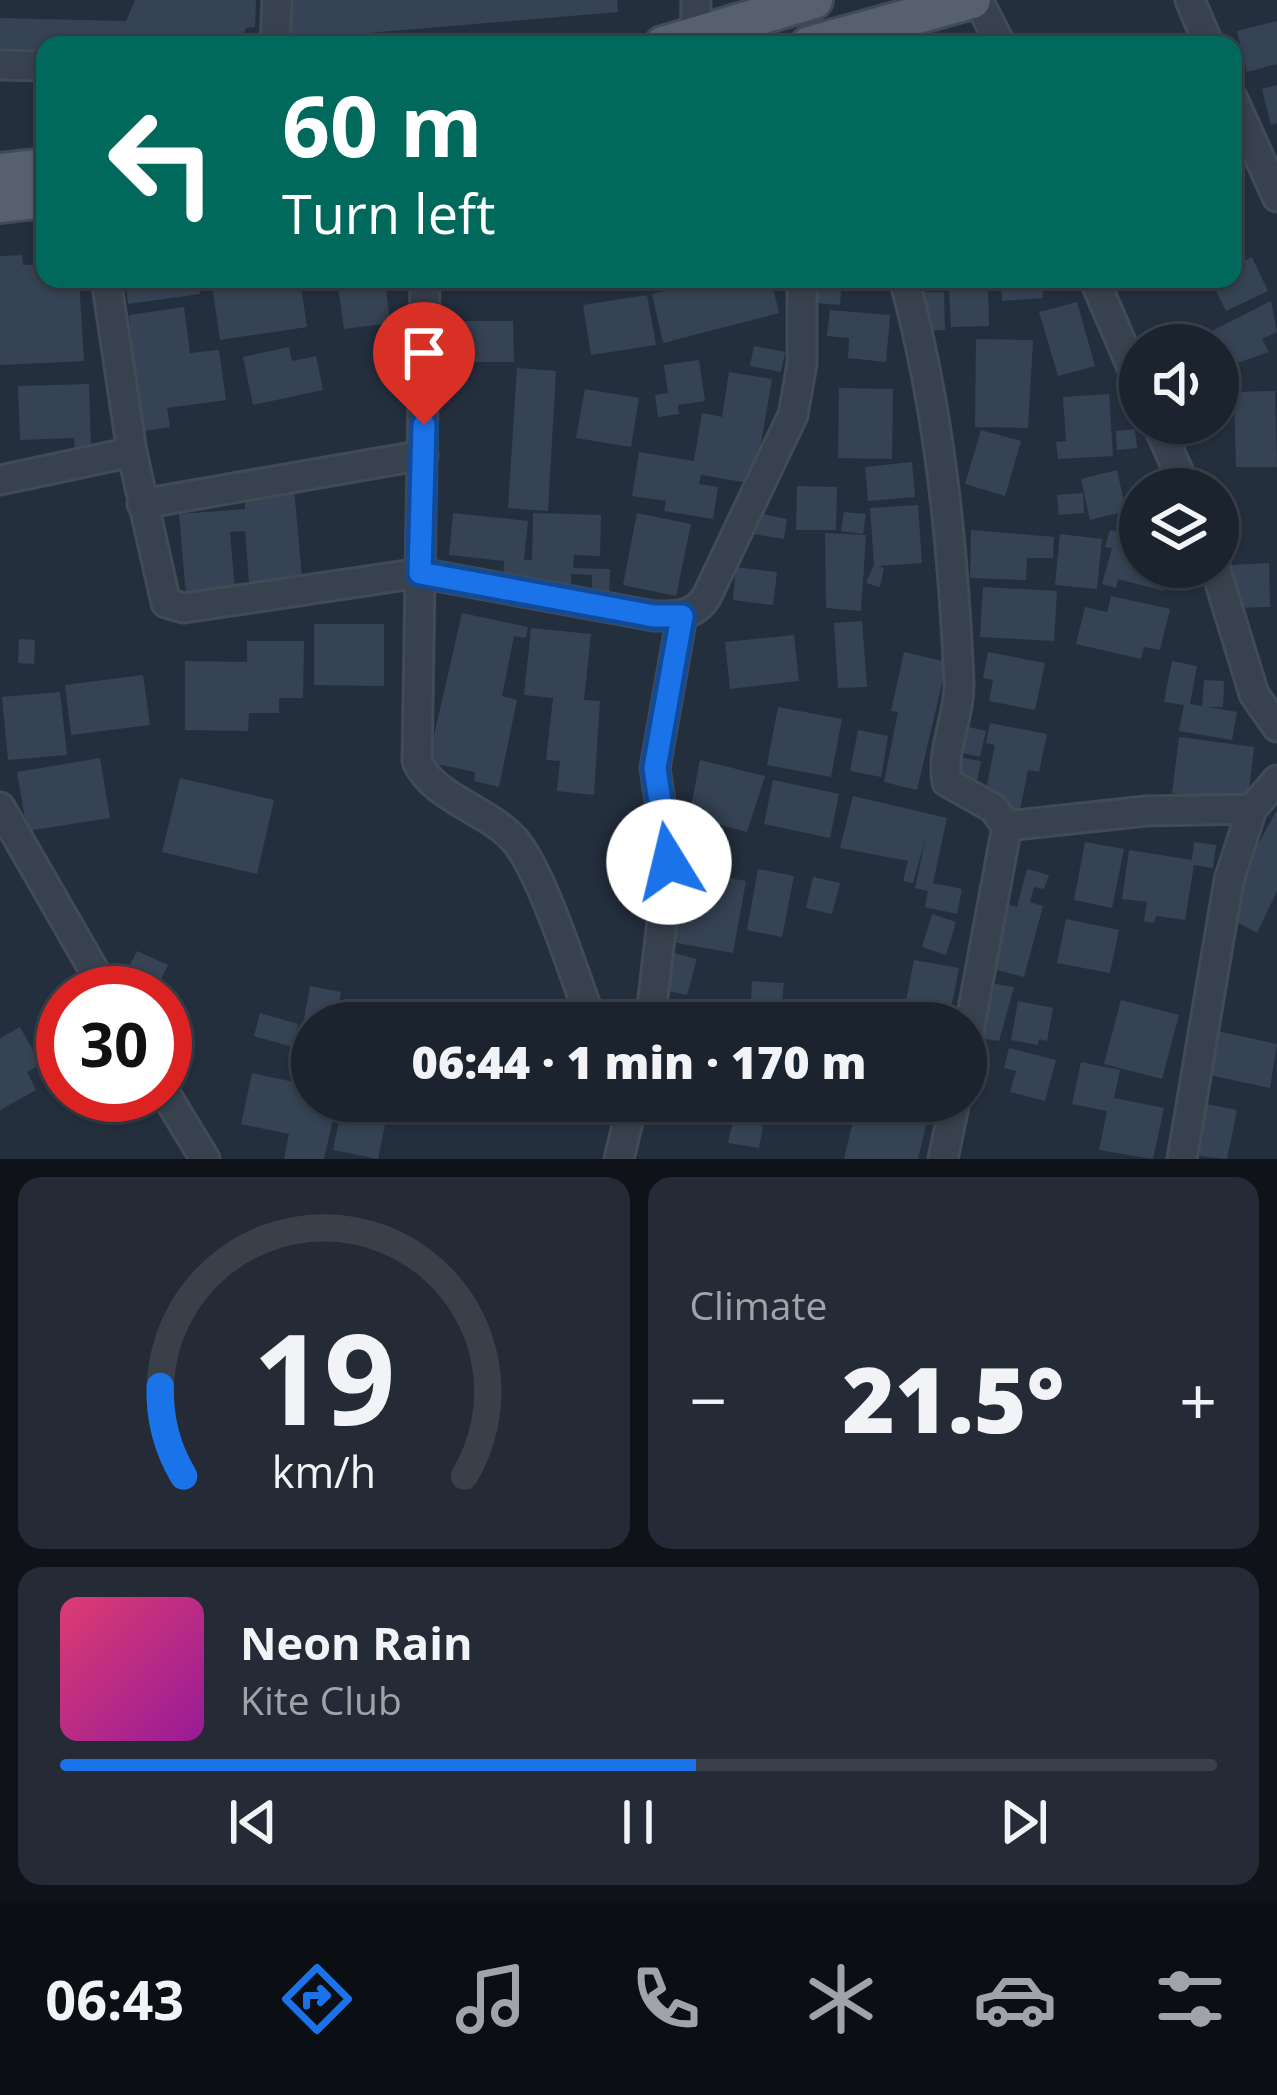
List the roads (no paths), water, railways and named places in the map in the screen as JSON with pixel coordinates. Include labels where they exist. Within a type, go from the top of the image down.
[{"type":"main road","points":[[698,36],[744,12],[814,0]]},
{"type":"main road","points":[[863,36],[975,0]]},
{"type":"main road","points":[[0,172],[36,168]]},
{"type":"main road","points":[[0,204],[36,200]]},
{"type":"street","points":[[275,36],[277,0]]},
{"type":"street","points":[[687,36],[696,0]]},
{"type":"street","points":[[975,0],[996,36]]},
{"type":"street","points":[[1190,0],[1205,36]]},
{"type":"street","points":[[0,65],[36,66]]},
{"type":"street","points":[[1242,112],[1267,149],[1277,197]]},
{"type":"street","points":[[107,288],[142,504],[161,596],[173,606],[420,573],[654,616],[682,616],[699,608],[793,415],[802,364],[802,288]]},
{"type":"street","points":[[425,288],[415,730],[419,767],[501,828],[527,858],[584,1002]]},
{"type":"street","points":[[906,288],[944,484],[955,592],[959,692],[946,782],[993,808],[1007,826],[974,1002]]},
{"type":"street","points":[[1098,288],[1119,337]]},
{"type":"street","points":[[0,480],[132,452]]},
{"type":"street","points":[[142,504],[423,455]]},
{"type":"street","points":[[1221,588],[1254,694],[1277,728]]},
{"type":"street","points":[[652,1002],[669,862],[655,768],[682,616]]},
{"type":"street","points":[[1182,1159],[1220,919],[1252,809],[1277,780]]},
{"type":"street","points":[[0,807],[91,966]]},
{"type":"street","points":[[1007,826],[1146,811],[1252,809]]},
{"type":"street","points":[[183,1122],[205,1159]]},
{"type":"street","points":[[619,1159],[624,1122]]},
{"type":"street","points":[[943,1159],[951,1122]]}]
